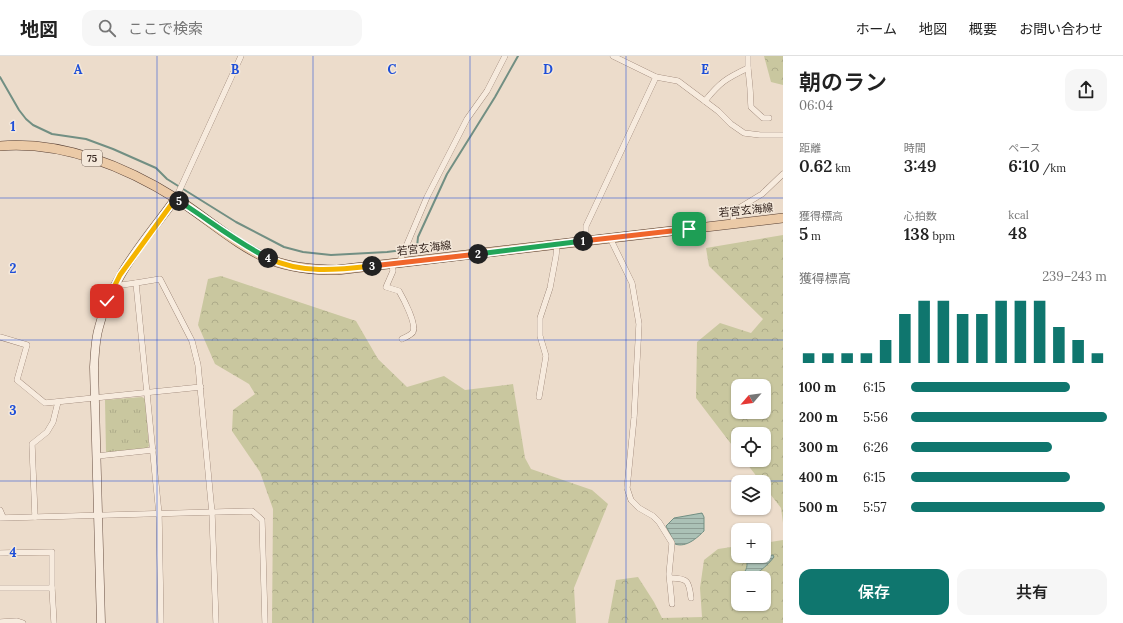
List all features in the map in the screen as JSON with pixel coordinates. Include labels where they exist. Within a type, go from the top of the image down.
[{"type":"main road","name":"若宮玄海線","points":[[0,146],[42,147],[83,155],[106,162],[176,198],[231,237],[256,252],[287,265],[310,269],[336,270],[396,264],[783,218]]},
{"type":"street","points":[[101,623],[94,367],[96,340],[101,317],[120,275],[176,198],[241,56]]},
{"type":"street","points":[[402,339],[412,333],[414,328],[413,321],[399,290],[386,287],[427,197],[467,119],[487,91],[505,56]]},
{"type":"street","points":[[613,56],[656,77],[678,81],[705,101],[731,124],[744,132],[760,135],[783,135]]},
{"type":"street","points":[[748,56],[750,108],[763,118],[769,118]]},
{"type":"street","points":[[705,101],[716,87],[728,78],[748,68]]},
{"type":"street","points":[[586,241],[586,226],[656,77]]},
{"type":"street","points":[[733,224],[734,211],[762,194],[783,174]]},
{"type":"street","points":[[610,238],[632,283],[639,324],[634,418],[627,488],[631,500],[653,516],[672,543],[670,578],[672,604]]},
{"type":"street","points":[[538,397],[546,356],[540,336],[540,318],[550,288],[557,244]]},
{"type":"street","points":[[114,286],[160,279],[192,341],[198,365],[201,387],[212,513],[216,623]]},
{"type":"street","points":[[136,283],[159,514],[161,623]]},
{"type":"street","points":[[0,337],[27,345],[17,380],[45,403],[201,387]]},
{"type":"street","points":[[35,517],[32,444],[47,432],[53,422],[58,402]]},
{"type":"street","points":[[97,456],[153,450]]},
{"type":"street","points":[[0,510],[1,518],[252,512],[262,520],[265,623]]},
{"type":"street","points":[[0,553],[52,552],[54,623]]},
{"type":"street","points":[[670,578],[680,578],[685,580],[689,584],[691,598]]},
{"type":"street","points":[[0,588],[52,588]]},
{"type":"street","points":[[0,622],[17,621],[23,623]]},
{"type":"green space","points":[[764,56],[783,56],[783,85],[771,82]]},
{"type":"green space","points":[[783,235],[783,523],[781,508],[771,495],[771,475],[756,475],[749,467],[771,467],[771,427],[731,427],[731,444],[696,398],[697,342],[720,323],[751,333],[763,319],[709,266],[706,248]]},
{"type":"green space","points":[[221,276],[356,321],[378,359],[407,387],[444,376],[465,390],[513,384],[525,458],[531,469],[592,490],[608,504],[574,588],[576,623],[272,623],[273,509],[260,472],[232,431],[233,410],[255,394],[249,384],[215,364],[198,325],[208,279]]},
{"type":"green space","points":[[142,397],[145,399],[149,446],[146,449],[106,453],[105,400]]},
{"type":"green space","points":[[783,540],[783,623],[608,623],[616,580],[638,577],[662,618],[702,617],[700,588],[704,560],[718,549],[731,547],[731,563],[771,563],[771,542]]},
{"type":"shaded area","points":[[702,513],[704,517],[704,531],[695,539],[683,545],[675,544],[666,526],[674,518]]},
{"type":"shaded area","points":[[747,563],[769,563],[759,571],[745,571]]},
{"type":"waterway","points":[[0,77],[19,110],[33,125],[52,134],[86,139],[156,168],[167,179],[236,222],[284,247],[303,252],[331,255],[387,252],[417,247],[418,237],[447,174],[495,97],[518,56]]},
{"type":"route","points":[[107,301],[120,275],[176,198],[231,237],[270,259],[287,265],[324,270],[392,264],[689,229]]}]
